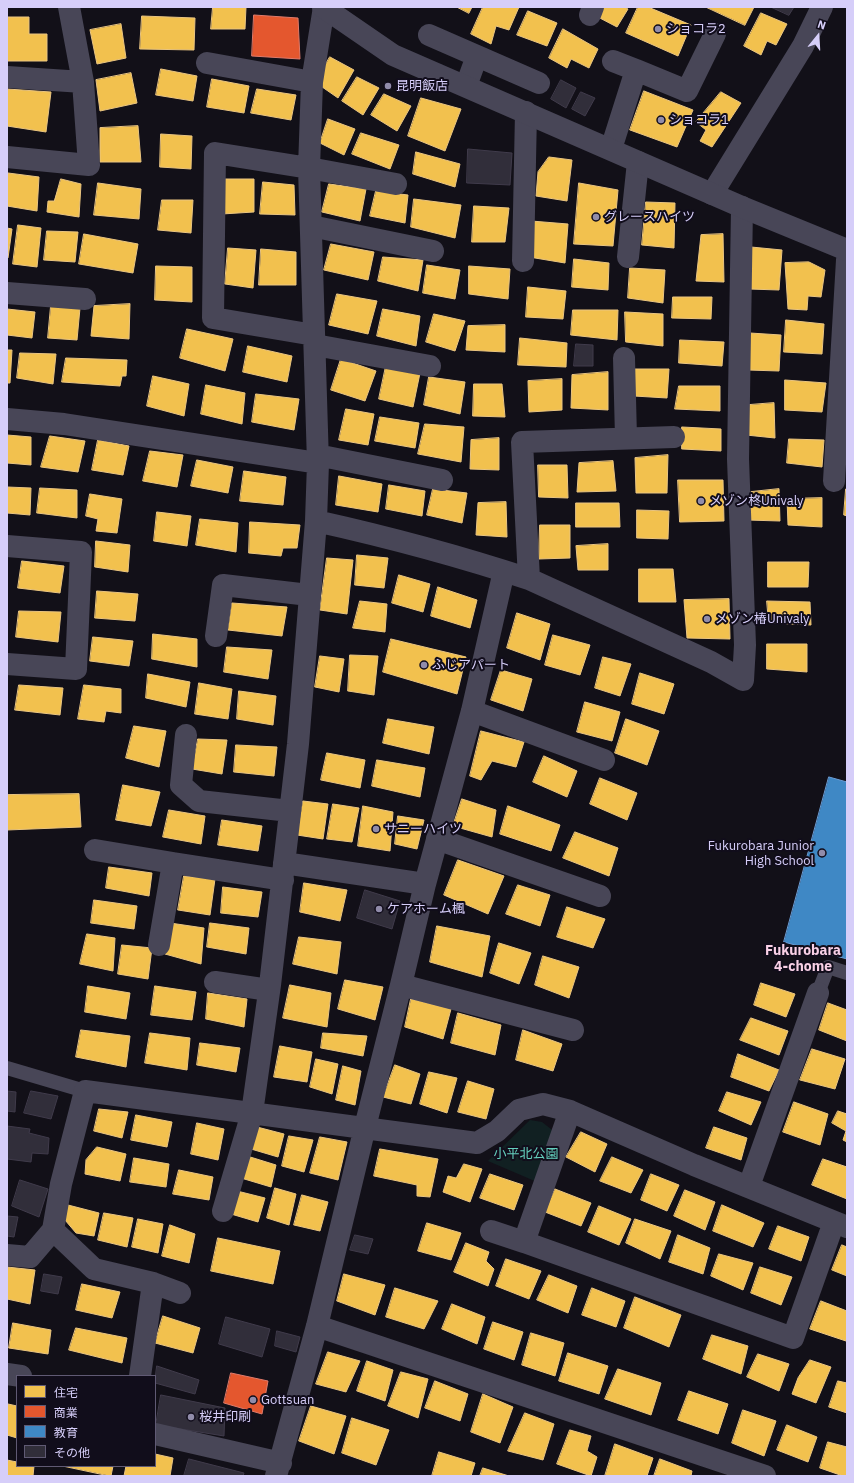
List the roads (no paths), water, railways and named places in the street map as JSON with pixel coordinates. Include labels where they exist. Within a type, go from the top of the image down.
[{"type":"street","points":[[7,157],[88,165],[83,82],[70,7]]},
{"type":"street","points":[[223,1211],[252,1113],[284,872],[298,744],[316,521],[318,459],[309,168],[312,82],[324,7],[393,55],[742,207],[847,250]]},
{"type":"street","points":[[712,194],[803,46],[822,7]]},
{"type":"street","points":[[613,61],[687,91],[715,34]]},
{"type":"street","points":[[429,35],[539,83]]},
{"type":"street","points":[[466,86],[477,56]]},
{"type":"street","points":[[207,63],[312,82]]},
{"type":"street","points":[[611,149],[636,70]]},
{"type":"street","points":[[7,77],[83,82]]},
{"type":"street","points":[[523,261],[526,112]]},
{"type":"street","points":[[396,184],[215,153],[214,318],[430,366]]},
{"type":"street","points":[[628,257],[638,162]]},
{"type":"street","points":[[316,521],[379,535],[504,571],[529,580],[711,662],[743,680],[745,645],[738,459],[742,207]]},
{"type":"street","points":[[311,226],[433,251]]},
{"type":"street","points":[[834,481],[847,260]]},
{"type":"street","points":[[7,293],[84,299]]},
{"type":"street","points":[[624,358],[626,438]]},
{"type":"street","points":[[7,419],[64,424],[318,459],[442,480]]},
{"type":"street","points":[[529,580],[522,442],[674,437]]},
{"type":"street","points":[[7,546],[81,552],[76,669],[7,664]]},
{"type":"street","points":[[156,1434],[278,1470],[318,1326],[425,884],[472,711],[504,571]]},
{"type":"street","points":[[216,636],[223,585],[309,595]]},
{"type":"street","points":[[472,711],[604,760]]},
{"type":"street","points":[[186,735],[180,785],[199,801],[290,811]]},
{"type":"street","points":[[437,839],[600,896]]},
{"type":"street","points":[[95,850],[173,863],[425,884]]},
{"type":"street","points":[[159,945],[173,863]]},
{"type":"street","points":[[215,982],[269,990]]},
{"type":"street","points":[[401,985],[573,1030]]},
{"type":"street","points":[[749,1186],[818,993]]},
{"type":"street","points":[[7,1255],[30,1257],[53,1230],[61,1184],[85,1091],[477,1143],[497,1131],[519,1110],[543,1104],[570,1111],[694,1165],[841,1224],[793,1338],[491,1231]]},
{"type":"street","points":[[524,1242],[570,1111]]},
{"type":"street","points":[[53,1230],[94,1269],[153,1283],[180,1293]]},
{"type":"street","points":[[140,1375],[153,1283]]},
{"type":"street","points":[[318,1326],[716,1468],[765,1476]]},
{"type":"lane","points":[[818,993],[828,967],[847,973]]},
{"type":"lane","points":[[7,1068],[85,1091]]},
{"type":"place","name":"ショコラ2","points":[[658,29]]},
{"type":"place","name":"昆明飯店","points":[[388,86]]},
{"type":"place","name":"ショコラ1","points":[[661,120]]},
{"type":"place","name":"グレースハイツ","points":[[596,217]]},
{"type":"place","name":"メゾン柊Univaly","points":[[701,501]]},
{"type":"place","name":"メゾン椿Univaly","points":[[707,619]]},
{"type":"place","name":"ふじアパート","points":[[424,665]]},
{"type":"place","name":"サニーハイツ","points":[[376,829]]},
{"type":"place","name":"Fukurobara Junior High School","points":[[822,853]]},
{"type":"place","name":"ケアホーム楓","points":[[379,909]]},
{"type":"place","name":"Gottsuan","points":[[253,1400]]},
{"type":"place","name":"桜井印刷","points":[[191,1417]]},
{"type":"district","name":"Fukurobara 4-chome","points":[[803,960]]},
{"type":"park label","name":"小平北公園","points":[[526,1154]]}]
